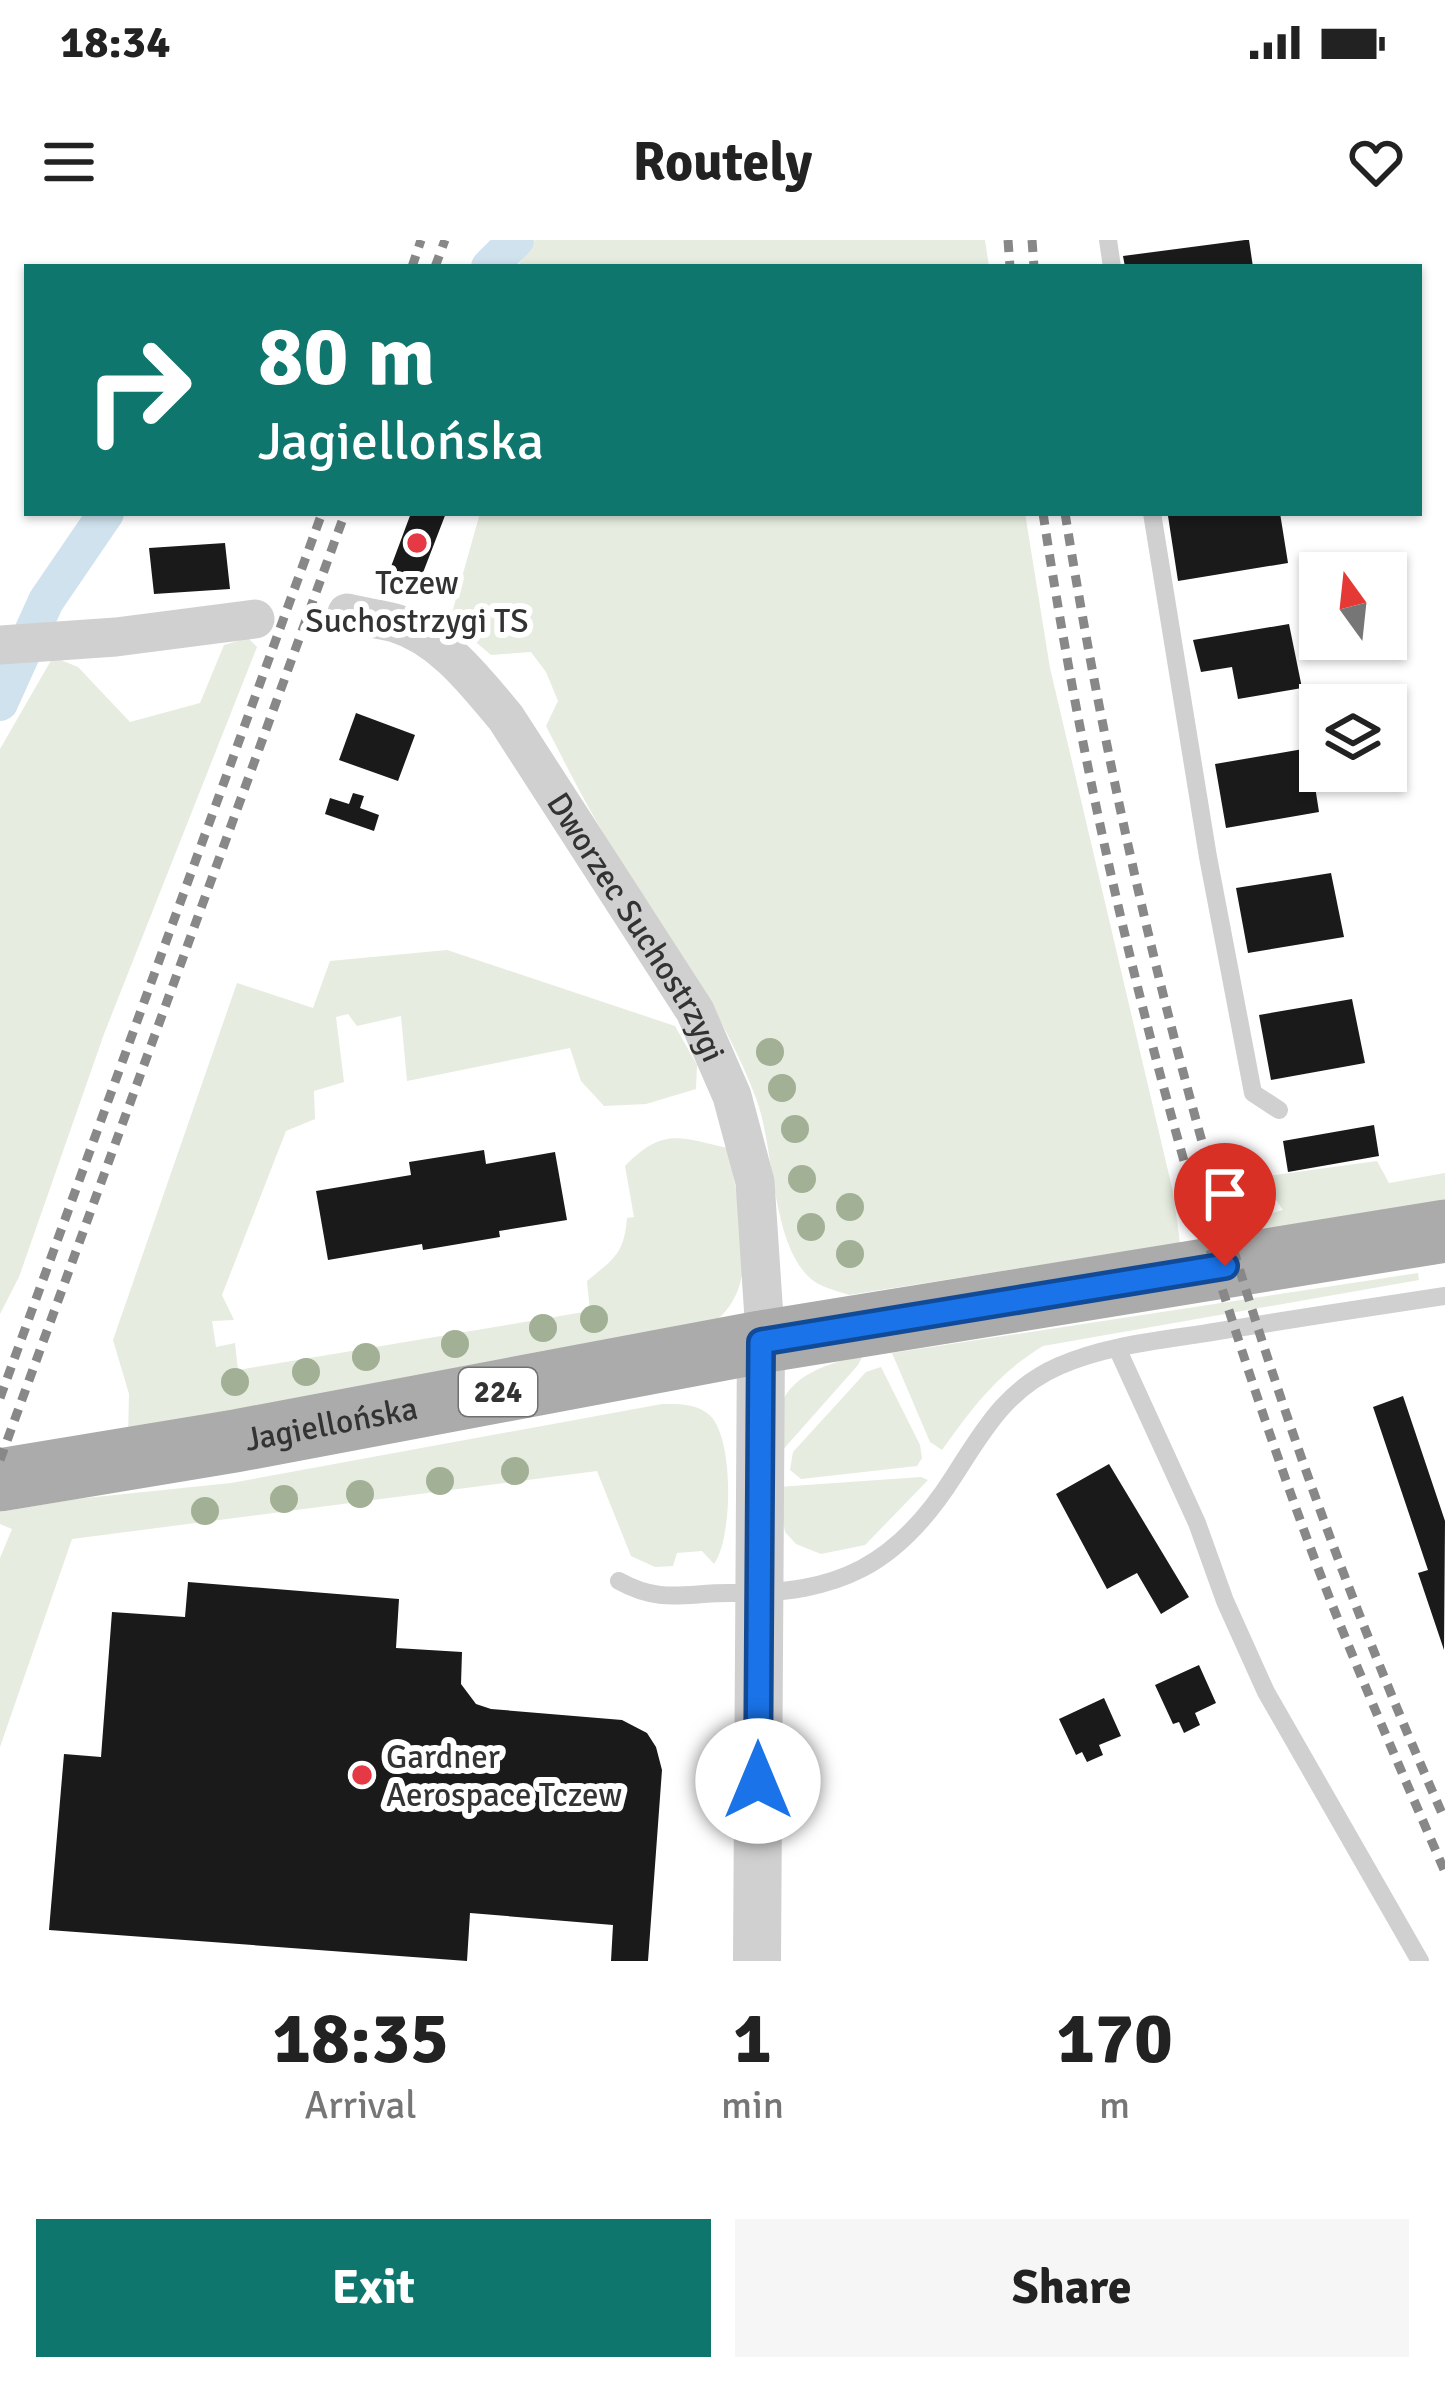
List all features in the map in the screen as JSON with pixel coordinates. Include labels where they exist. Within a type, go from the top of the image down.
[{"type":"main road","name":"Jagiellońska","points":[[0,1480],[761,1342],[1445,1232]]},
{"type":"street","name":"Dworzec Suchostrzygi","points":[[347,614],[395,623],[422,634],[471,675],[534,760],[695,1011],[732,1096],[754,1182],[763,1282],[761,1342]]},
{"type":"street","points":[[21,644],[255,619]]},
{"type":"street","points":[[757,1961],[761,1342]]},
{"type":"lane","points":[[1152,516],[1253,1094],[1279,1110]]},
{"type":"lane","points":[[619,1581],[647,1597],[759,1593],[832,1584],[881,1560],[926,1516],[991,1417],[1022,1386],[1053,1368],[1117,1348],[1445,1296]]},
{"type":"lane","points":[[1117,1348],[1197,1523],[1266,1692],[1420,1961]]},
{"type":"shaded area","points":[[535,240],[985,240],[989,264],[519,264]]},
{"type":"shaded area","points":[[479,516],[1025,516],[1050,668],[1173,1192],[1180,1243],[849,1295],[815,1282],[790,1248],[763,1122],[742,1065],[706,996],[602,831],[546,726],[558,701],[546,672],[531,652],[491,655],[450,620]]},
{"type":"shaded area","points":[[248,638],[257,647],[104,1034],[19,1277],[0,1314],[0,749],[53,657],[78,667],[130,722],[200,703],[224,645]]},
{"type":"shaded area","points":[[447,950],[675,1026],[697,1065],[696,1089],[646,1104],[604,1106],[581,1081],[570,1048],[407,1081],[401,1016],[357,1026],[348,1014],[336,1017],[344,1082],[314,1091],[315,1119],[286,1131],[222,1295],[234,1320],[212,1321],[216,1347],[235,1343],[238,1370],[590,1311],[587,1281],[616,1255],[627,1218],[634,1217],[625,1166],[650,1145],[672,1138],[728,1148],[744,1244],[738,1289],[728,1309],[710,1325],[128,1437],[129,1394],[113,1340],[237,983],[313,1008],[330,961]]},
{"type":"shaded area","points":[[1377,1161],[1389,1183],[1445,1173],[1445,1202],[1255,1233],[1248,1220],[1283,1210],[1260,1177]]},
{"type":"shaded area","points":[[1418,1273],[1419,1280],[1043,1346],[999,1380],[942,1450],[930,1442],[892,1353]]},
{"type":"shaded area","points":[[863,1355],[781,1452],[778,1418],[791,1389],[812,1372]]},
{"type":"shaded area","points":[[881,1367],[920,1445],[922,1458],[917,1466],[801,1479],[790,1470],[793,1452],[866,1372]]},
{"type":"shaded area","points":[[662,1404],[691,1406],[707,1413],[723,1441],[728,1510],[714,1564],[702,1551],[677,1553],[673,1566],[655,1567],[631,1556],[597,1471],[72,1539],[0,1747],[0,1558],[12,1529],[0,1524],[0,1512],[231,1483]]},
{"type":"shaded area","points":[[928,1480],[865,1545],[821,1554],[796,1544],[785,1532],[778,1487]]},
{"type":"building","points":[[1249,240],[1253,264],[1124,264],[1123,256]]},
{"type":"building","name":"Tczew Suchostrzygi TS","points":[[410,516],[445,516],[419,583],[389,572]]},
{"type":"building","points":[[1168,516],[1280,516],[1288,563],[1178,581]]},
{"type":"building","points":[[225,543],[230,589],[154,594],[149,548]]},
{"type":"building","points":[[1289,624],[1301,684],[1299,689],[1238,699],[1232,667],[1201,672],[1193,640]]},
{"type":"building","points":[[356,713],[415,735],[398,781],[339,760]]},
{"type":"building","points":[[1299,750],[1299,792],[1316,792],[1319,812],[1226,828],[1215,764]]},
{"type":"building","points":[[353,793],[364,796],[360,808],[379,815],[374,831],[325,814],[330,798],[349,804]]},
{"type":"building","points":[[1331,873],[1344,937],[1248,953],[1236,888]]},
{"type":"building","points":[[1352,999],[1365,1063],[1271,1080],[1259,1015]]},
{"type":"building","points":[[1374,1125],[1379,1156],[1288,1172],[1283,1141]]},
{"type":"building","points":[[484,1150],[486,1164],[555,1152],[567,1220],[423,1250],[422,1244],[328,1260],[316,1191],[411,1175],[409,1162]]},
{"type":"building","points":[[1403,1396],[1445,1521],[1444,1650],[1418,1573],[1428,1570],[1373,1407]]},
{"type":"building","points":[[1109,1464],[1189,1597],[1161,1614],[1137,1573],[1107,1589],[1056,1494]]},
{"type":"building","name":"Gardner Aerospace Tczew","points":[[188,1582],[399,1599],[396,1648],[462,1652],[461,1684],[476,1704],[622,1720],[647,1733],[662,1770],[648,1961],[611,1961],[613,1925],[470,1913],[467,1961],[49,1930],[64,1754],[101,1757],[112,1612],[185,1617]]},
{"type":"building","points":[[1199,1665],[1216,1703],[1195,1713],[1200,1725],[1184,1733],[1179,1722],[1173,1724],[1155,1685]]},
{"type":"building","points":[[1104,1698],[1121,1736],[1099,1745],[1103,1755],[1087,1762],[1082,1752],[1076,1755],[1059,1719]]},
{"type":"waterway","points":[[492,264],[516,240]]},
{"type":"waterway","points":[[0,703],[46,601],[104,516]]},
{"type":"railway","points":[[413,264],[421,240]]},
{"type":"railway","points":[[436,264],[445,240]]},
{"type":"railway","points":[[1008,240],[1010,264]]},
{"type":"railway","points":[[1032,240],[1034,264]]},
{"type":"railway","points":[[0,1398],[321,516]]},
{"type":"railway","points":[[0,1460],[344,516]]},
{"type":"railway","points":[[1044,516],[1118,905],[1185,1164],[1264,1418],[1309,1544],[1445,1872]]},
{"type":"railway","points":[[1066,516],[1129,848],[1213,1179],[1262,1342],[1318,1503],[1445,1820]]},
{"type":"place","name":"Tczew Suchostrzygi TS","points":[[417,543]]},
{"type":"place","name":"Gardner Aerospace Tczew","points":[[362,1775]]},
{"type":"route","points":[[758,1781],[761,1342],[1225,1266]]}]
